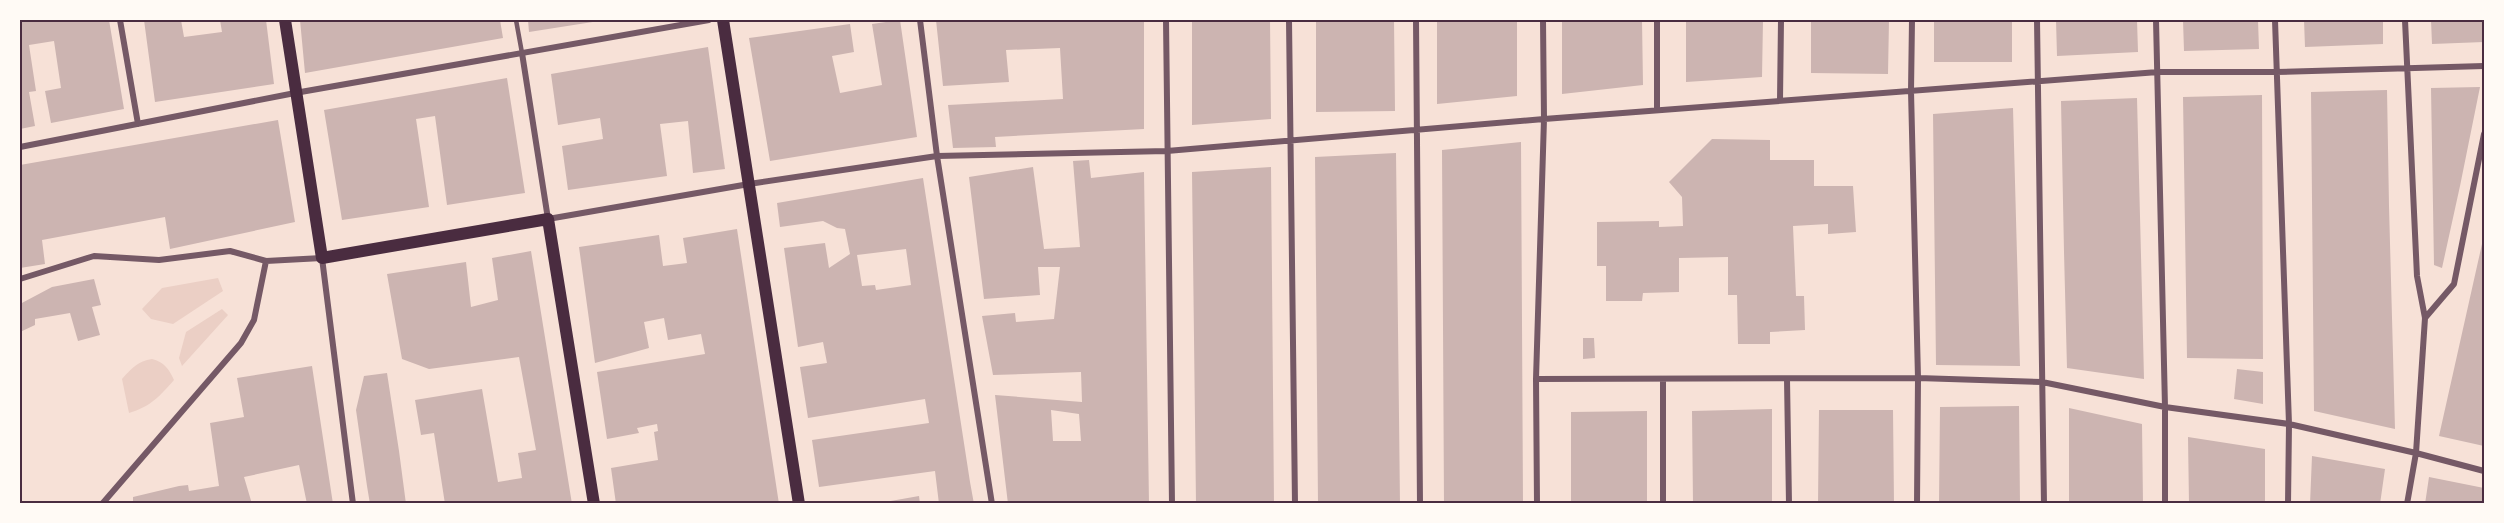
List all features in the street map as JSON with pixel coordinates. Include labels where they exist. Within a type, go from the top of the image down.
[{"type":"main road","points":[[285,20],[322,258],[548,219],[594,504]]},
{"type":"main road","points":[[723,20],[799,504]]},
{"type":"street","points":[[120,20],[138,124]]},
{"type":"street","points":[[20,147],[295,93],[709,20]]},
{"type":"street","points":[[920,20],[938,156],[992,504]]},
{"type":"street","points":[[1166,20],[1172,504]]},
{"type":"street","points":[[1289,20],[1294,504]]},
{"type":"street","points":[[1416,20],[1420,504]]},
{"type":"street","points":[[1538,504],[1536,379],[1544,119],[1543,20]]},
{"type":"street","points":[[1657,20],[1657,110]]},
{"type":"street","points":[[1780,100],[1781,20]]},
{"type":"street","points":[[1912,20],[1911,91],[1918,378],[1917,504]]},
{"type":"street","points":[[2037,20],[2044,504]]},
{"type":"street","points":[[2156,20],[2165,407],[2165,504]]},
{"type":"street","points":[[2275,20],[2289,424],[2288,504]]},
{"type":"street","points":[[2404,20],[2417,276],[2425,318],[2416,453],[2407,504]]},
{"type":"street","points":[[522,53],[548,219],[749,184],[938,156],[1167,151],[1780,100],[2158,72],[2276,72],[2484,66]]},
{"type":"street","points":[[2425,318],[2454,284],[2484,134]]},
{"type":"street","points":[[20,279],[94,256],[159,260],[230,251],[266,261],[322,258],[353,504]]},
{"type":"street","points":[[102,504],[241,343],[254,320],[266,261]]},
{"type":"street","points":[[1536,379],[1918,378],[2042,382],[2165,407],[2289,424],[2484,471]]},
{"type":"street","points":[[1786,379],[1789,504]]},
{"type":"street","points":[[1663,380],[1663,504]]},
{"type":"lane","points":[[516,20],[522,53]]},
{"type":"shaded area","points":[[218,278],[223,291],[173,324],[151,319],[142,309],[162,288]]},
{"type":"shaded area","points":[[222,309],[228,315],[182,366],[179,358],[186,332]]},
{"type":"shaded area","points":[[152,359],[166,366],[174,380],[154,400],[143,408],[129,413],[122,379],[139,364]]},
{"type":"building","points":[[20,20],[109,20],[124,109],[51,123],[45,91],[61,88],[54,41],[29,45],[36,91],[29,92],[35,126],[20,129]]},
{"type":"building","points":[[144,20],[181,20],[184,37],[222,32],[220,20],[266,20],[274,84],[155,102]]},
{"type":"building","points":[[300,20],[500,20],[503,38],[305,73]]},
{"type":"building","points":[[528,20],[599,20],[599,21],[529,32]]},
{"type":"building","points":[[900,20],[917,137],[770,161],[749,38],[850,24],[854,52],[832,56],[840,93],[882,85],[872,24]]},
{"type":"building","points":[[936,20],[1144,20],[1144,129],[995,137],[996,147],[953,148],[948,105],[1063,99],[1060,48],[1006,50],[1009,82],[943,86]]},
{"type":"building","points":[[1192,20],[1270,20],[1271,119],[1192,125]]},
{"type":"building","points":[[1316,20],[1394,20],[1395,111],[1316,112]]},
{"type":"building","points":[[1437,20],[1517,20],[1517,96],[1437,104]]},
{"type":"building","points":[[1562,20],[1642,20],[1643,85],[1562,94]]},
{"type":"building","points":[[1686,20],[1763,20],[1762,77],[1686,82]]},
{"type":"building","points":[[1811,20],[1889,20],[1888,74],[1811,73]]},
{"type":"building","points":[[1934,20],[2012,20],[2012,62],[1934,62]]},
{"type":"building","points":[[2056,20],[2137,20],[2138,52],[2057,56]]},
{"type":"building","points":[[2183,20],[2258,20],[2259,49],[2184,51]]},
{"type":"building","points":[[2304,20],[2383,20],[2383,44],[2305,47]]},
{"type":"building","points":[[2431,20],[2484,20],[2484,42],[2432,44]]},
{"type":"building","points":[[708,47],[725,169],[693,173],[688,121],[660,124],[667,176],[568,190],[562,146],[603,139],[600,118],[558,125],[551,74]]},
{"type":"building","points":[[507,78],[525,193],[447,205],[435,116],[416,119],[429,207],[342,220],[324,110]]},
{"type":"building","points":[[2480,87],[2442,268],[2434,265],[2431,88]]},
{"type":"building","points":[[2387,90],[2395,429],[2314,411],[2311,92]]},
{"type":"building","points":[[2262,95],[2263,359],[2187,358],[2183,97]]},
{"type":"building","points":[[2137,98],[2144,379],[2067,368],[2064,252],[2061,101]]},
{"type":"building","points":[[2013,108],[2020,366],[1936,365],[1933,114]]},
{"type":"building","points":[[278,120],[295,222],[170,249],[165,217],[42,240],[45,264],[20,268],[20,165]]},
{"type":"building","points":[[1712,139],[1770,140],[1770,160],[1814,160],[1814,186],[1853,186],[1856,232],[1828,234],[1828,224],[1793,226],[1796,296],[1804,296],[1805,330],[1770,332],[1770,344],[1738,344],[1737,295],[1728,295],[1728,257],[1679,258],[1679,292],[1643,293],[1642,301],[1606,301],[1606,266],[1597,266],[1597,222],[1659,221],[1659,227],[1683,226],[1682,197],[1669,182]]},
{"type":"building","points":[[1521,142],[1523,504],[1444,504],[1442,150]]},
{"type":"building","points":[[1396,153],[1400,504],[1318,504],[1315,157]]},
{"type":"building","points":[[1089,160],[1091,178],[1144,172],[1149,504],[1008,504],[995,395],[1082,402],[1081,372],[993,375],[982,316],[1015,313],[1016,322],[1054,319],[1060,267],[1038,267],[1040,295],[984,299],[969,177],[1033,167],[1044,249],[1080,247],[1073,161]],"holes":[[[1051,410],[1079,414],[1081,441],[1053,441]]]},
{"type":"building","points":[[1271,167],[1274,504],[1196,504],[1192,172]]},
{"type":"building","points":[[923,178],[974,504],[939,504],[935,471],[819,487],[812,440],[929,423],[925,399],[808,418],[800,367],[827,363],[823,342],[798,347],[784,248],[825,243],[829,268],[850,254],[845,229],[823,221],[780,227],[777,203]],"holes":[[[906,249],[911,285],[876,290],[875,285],[862,286],[857,255]]]},
{"type":"building","points":[[737,229],[779,504],[616,504],[611,468],[658,460],[654,432],[658,431],[657,424],[637,428],[639,433],[607,439],[597,372],[705,354],[701,334],[668,340],[664,318],[644,322],[649,348],[595,363],[579,247],[659,235],[663,266],[687,263],[683,238]]},
{"type":"building","points":[[2484,235],[2484,446],[2439,436]]},
{"type":"building","points":[[531,251],[572,504],[445,504],[434,433],[421,435],[415,400],[482,389],[498,482],[522,478],[518,453],[536,450],[519,357],[429,369],[402,359],[387,274],[466,262],[471,307],[498,300],[492,258]]},
{"type":"building","points":[[94,279],[101,305],[92,307],[100,335],[78,341],[70,313],[35,319],[35,325],[20,332],[20,304],[52,287]]},
{"type":"building","points":[[1583,338],[1594,338],[1595,358],[1583,359]]},
{"type":"building","points":[[312,366],[333,504],[307,504],[299,465],[244,477],[252,504],[133,504],[133,497],[179,486],[188,485],[189,491],[219,486],[210,423],[244,417],[237,378]]},
{"type":"building","points":[[2237,369],[2263,372],[2263,404],[2234,399]]},
{"type":"building","points":[[387,373],[406,504],[370,504],[367,486],[356,410],[364,376]]},
{"type":"building","points":[[2019,406],[2020,504],[1939,504],[1940,407]]},
{"type":"building","points":[[2069,408],[2142,424],[2143,504],[2069,504]]},
{"type":"building","points":[[1772,409],[1772,504],[1693,504],[1692,411]]},
{"type":"building","points":[[1819,410],[1893,410],[1894,504],[1818,504]]},
{"type":"building","points":[[1647,411],[1647,504],[1571,504],[1571,412]]},
{"type":"building","points":[[2188,437],[2265,449],[2265,504],[2189,504]]},
{"type":"building","points":[[2312,456],[2385,469],[2380,504],[2310,504]]},
{"type":"building","points":[[2429,477],[2484,488],[2484,504],[2425,504]]},
{"type":"building","points":[[919,496],[920,504],[885,504],[885,502]]}]
